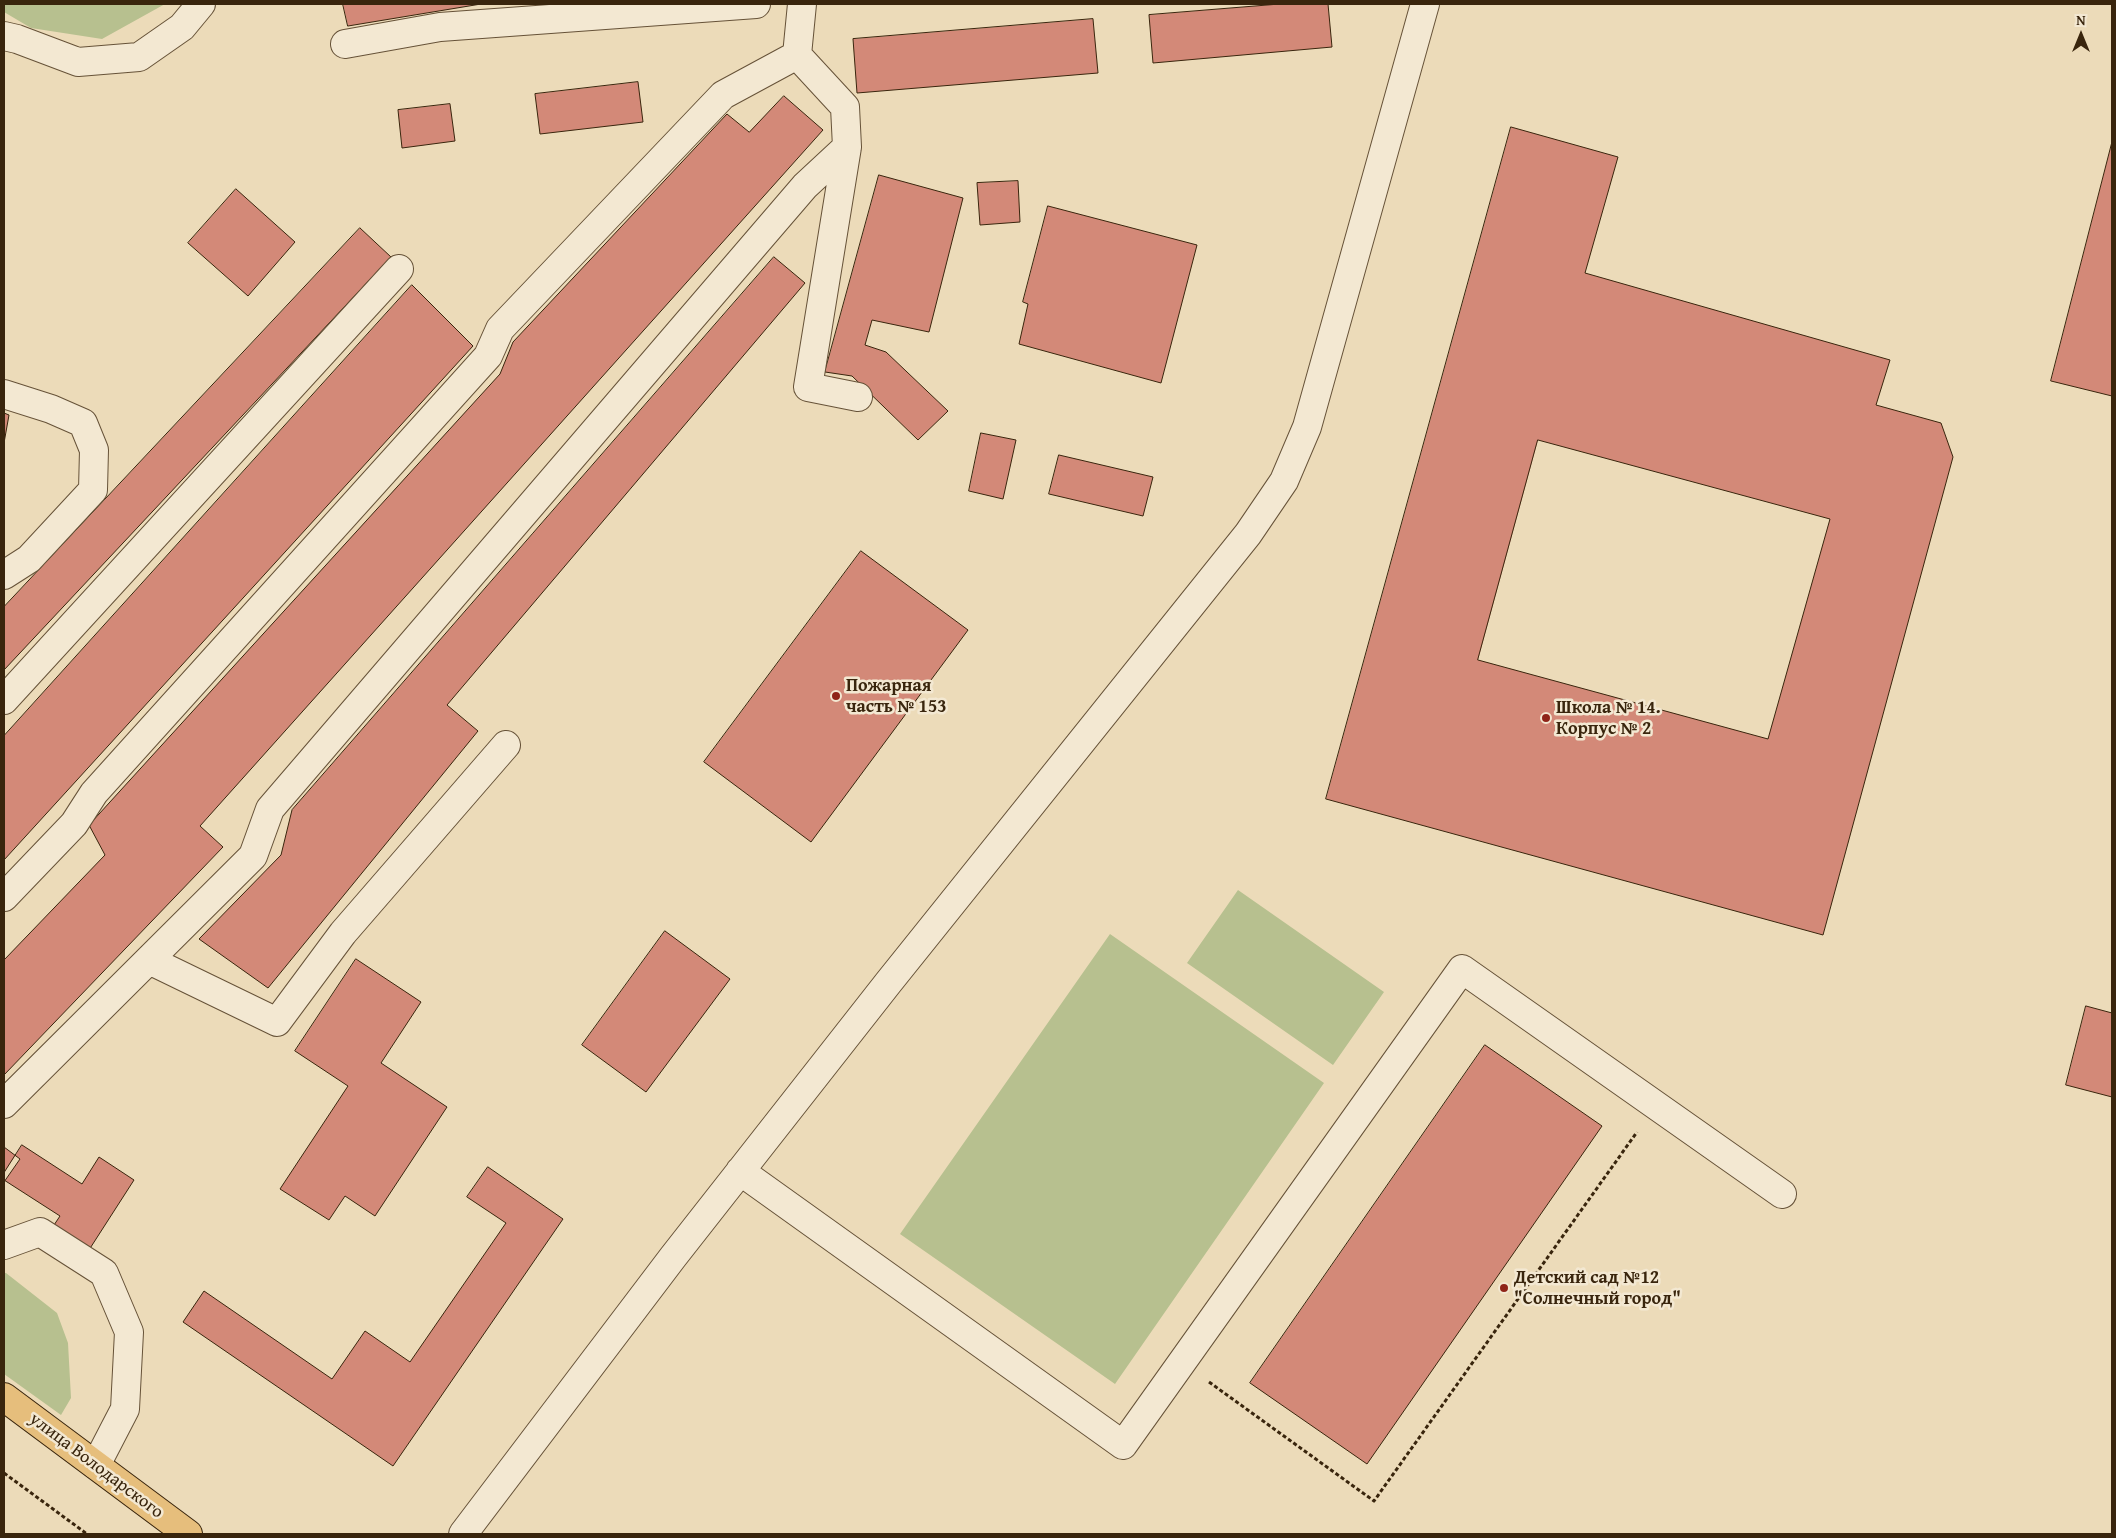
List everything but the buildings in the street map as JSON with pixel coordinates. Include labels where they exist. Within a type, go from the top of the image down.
[{"type":"main road","name":"улица Володарского","points":[[4,1397],[188,1534]]},
{"type":"street","points":[[4,36],[78,62],[139,57],[182,27],[202,4]]},
{"type":"street","points":[[346,44],[440,27],[756,4]]},
{"type":"street","points":[[802,4],[797,55],[845,107],[847,147],[808,387],[858,398]]},
{"type":"street","points":[[463,1534],[740,1171],[1242,541],[1284,481],[1307,427],[1425,4]]},
{"type":"street","points":[[4,896],[74,824],[94,793],[488,356],[500,330],[723,95],[797,55]]},
{"type":"street","points":[[4,1104],[253,856],[270,810],[276,802],[805,186],[847,147]]},
{"type":"street","points":[[4,700],[399,269]]},
{"type":"street","points":[[4,394],[51,409],[83,423],[94,450],[93,490],[29,558],[4,574]]},
{"type":"street","points":[[149,960],[277,1022],[342,933],[506,745]]},
{"type":"street","points":[[740,1171],[1123,1445],[1462,969],[1782,1194]]},
{"type":"street","points":[[4,1245],[40,1232],[104,1273],[126,1324],[129,1332],[125,1409],[96,1465]]},
{"type":"path","points":[[1182,1362],[1374,1501],[1656,1105]]},
{"type":"path","points":[[4,1473],[87,1534]]},
{"type":"green space","points":[[4,4],[165,4],[102,39],[31,28],[4,12]]},
{"type":"green space","points":[[1238,890],[1384,992],[1333,1065],[1187,963]]},
{"type":"green space","points":[[1110,934],[1324,1083],[1115,1384],[900,1234]]},
{"type":"green space","points":[[4,1273],[57,1313],[68,1343],[71,1398],[61,1415],[4,1374]]},
{"type":"place","name":"Пожарная часть № 153","points":[[836,696]]},
{"type":"place","name":"Школа № 14. Корпус № 2","points":[[1546,718]]},
{"type":"place","name":"Детский сад №12 \"Солнечный город\"","points":[[1504,1288]]}]
